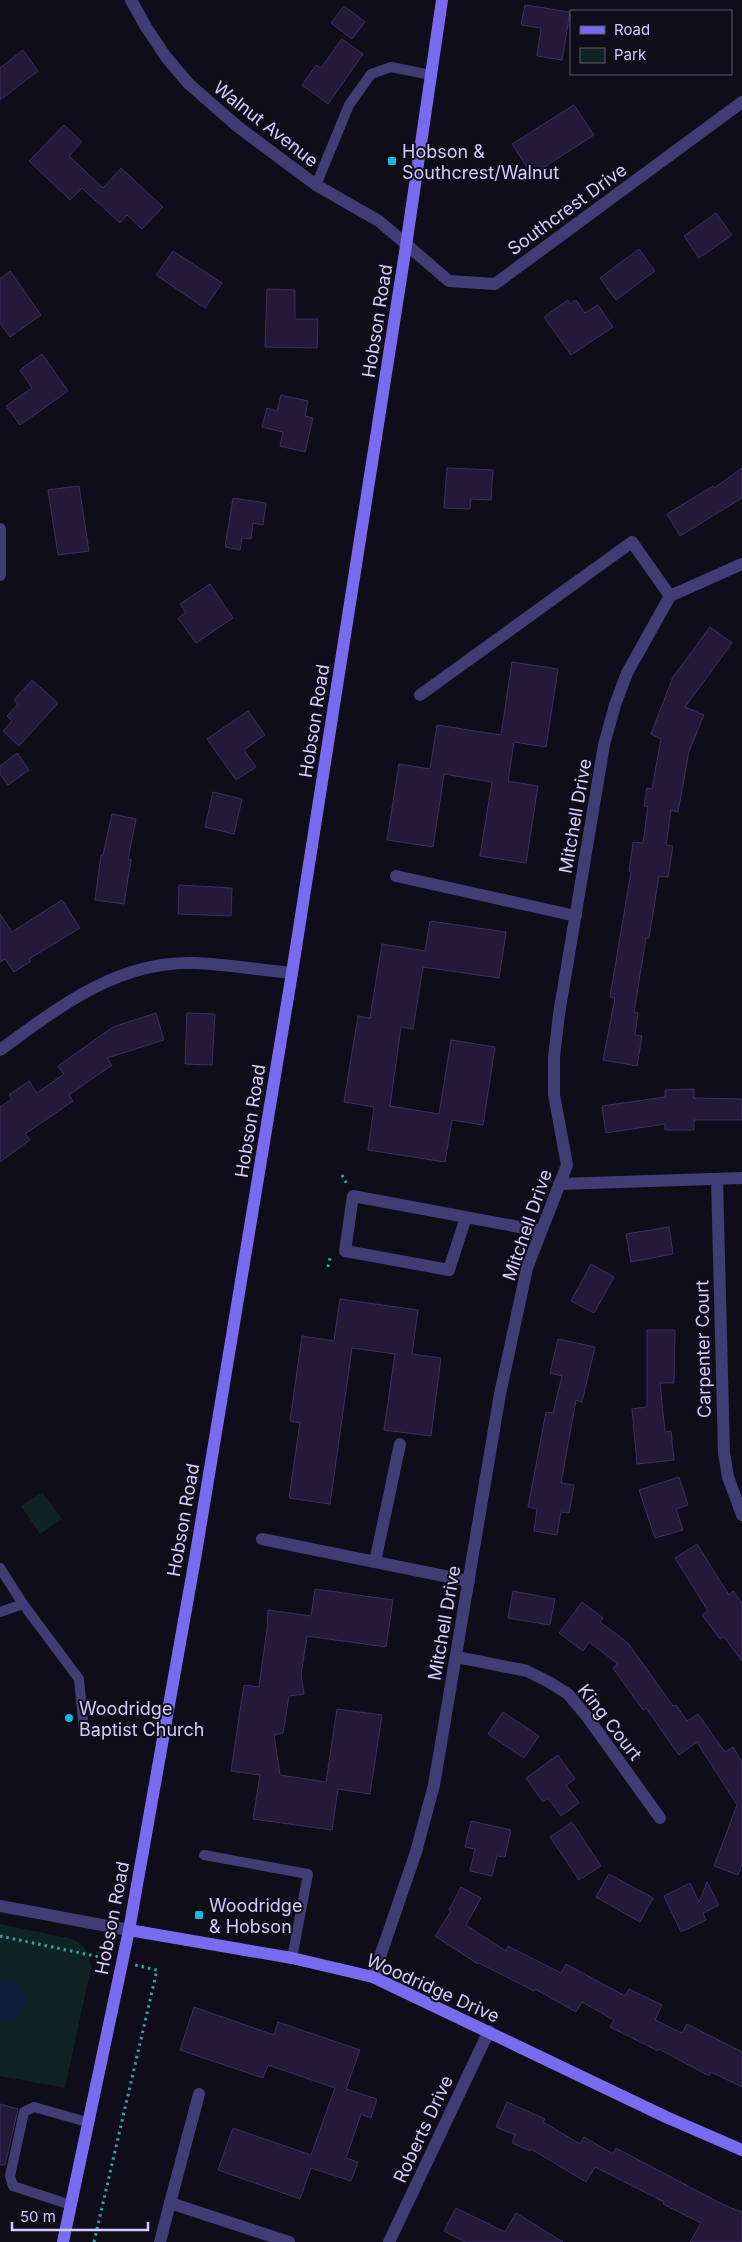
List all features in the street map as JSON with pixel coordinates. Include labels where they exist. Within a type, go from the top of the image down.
[{"type":"main road","name":"Hobson Road","points":[[63,2242],[128,1930],[197,1544],[292,973],[406,246],[442,0]]},
{"type":"main road","name":"Woodridge Drive","points":[[128,1930],[292,1958],[373,1977],[666,2117],[742,2150]]},
{"type":"street","name":"Walnut Avenue","points":[[132,0],[146,27],[166,57],[189,84],[231,122],[316,185],[379,221],[406,246]]},
{"type":"street","name":"Southcrest Drive","points":[[406,246],[449,280],[494,284],[742,102]]},
{"type":"street","points":[[0,529],[0,575]]},
{"type":"street","points":[[420,695],[632,542],[670,596],[742,564]]},
{"type":"street","name":"Mitchell Drive","points":[[373,1977],[416,1852],[434,1785],[500,1394],[527,1268],[567,1165],[554,1095],[554,1057],[604,745],[615,704],[627,673],[670,596]]},
{"type":"street","points":[[396,876],[576,916]]},
{"type":"street","points":[[0,1050],[73,997],[109,979],[139,969],[168,964],[194,963],[292,973]]},
{"type":"street","points":[[559,1184],[742,1178]]},
{"type":"street","name":"Carpenter Court","points":[[718,1179],[724,1444],[728,1477],[742,1514]]},
{"type":"street","points":[[466,1217],[449,1270],[345,1251],[353,1196],[466,1217],[541,1231]]},
{"type":"street","points":[[375,1562],[400,1444]]},
{"type":"street","points":[[262,1539],[469,1581]]},
{"type":"street","name":"King Court","points":[[457,1657],[527,1671],[568,1694],[588,1718],[660,1818]]},
{"type":"street","name":"Woodridge Drive","points":[[0,1906],[128,1930]]},
{"type":"street","name":"Roberts Drive","points":[[388,2242],[489,2031]]},
{"type":"street","points":[[160,2242],[200,2094]]},
{"type":"street","points":[[170,2203],[289,2242]]},
{"type":"lane","points":[[316,185],[349,105],[371,74],[391,67],[431,75]]},
{"type":"lane","points":[[0,1568],[23,1604],[79,1679],[84,1731]]},
{"type":"lane","points":[[0,1612],[23,1604]]},
{"type":"lane","points":[[204,1854],[308,1874],[292,1958]]},
{"type":"lane","points":[[71,2205],[13,2186],[10,2176],[24,2112],[34,2107],[87,2122]]},
{"type":"path","points":[[0,1936],[84,1953]]},
{"type":"path","points":[[94,2242],[157,1970]]},
{"type":"green space","points":[[42,1492],[62,1519],[40,1534],[21,1506]]},
{"type":"green space","points":[[0,1924],[72,1939],[80,1944],[88,1953],[91,1967],[65,2088],[0,2076]]},
{"type":"water","points":[[0,1980],[11,1981],[24,1992],[26,2001],[24,2009],[19,2016],[11,2021],[0,2022]]},
{"type":"building","points":[[525,5],[570,12],[562,60],[537,56],[541,28],[521,25]]},
{"type":"building","points":[[344,6],[365,22],[352,39],[331,23]]},
{"type":"building","points":[[342,39],[363,54],[328,104],[302,85],[316,65],[321,68]]},
{"type":"building","points":[[23,50],[38,71],[0,100],[0,68]]},
{"type":"building","points":[[574,105],[594,135],[532,175],[512,144]]},
{"type":"building","points":[[64,125],[82,142],[69,156],[103,188],[121,168],[163,207],[142,229],[127,215],[120,223],[82,188],[70,200],[29,161]]},
{"type":"building","points":[[716,213],[732,235],[699,258],[684,236]]},
{"type":"building","points":[[639,249],[655,271],[616,300],[600,278]]},
{"type":"building","points":[[173,251],[222,283],[205,308],[156,275]]},
{"type":"building","points":[[10,271],[41,315],[10,337],[0,323],[0,279]]},
{"type":"building","points":[[267,289],[295,290],[295,319],[318,319],[317,348],[265,347]]},
{"type":"building","points":[[568,300],[571,304],[576,300],[585,313],[598,305],[613,327],[571,355],[544,317]]},
{"type":"building","points":[[42,354],[68,391],[20,425],[6,406],[32,388],[20,370]]},
{"type":"building","points":[[281,395],[308,401],[305,416],[313,418],[305,452],[280,446],[283,432],[262,427],[267,408],[277,411]]},
{"type":"building","points":[[447,468],[493,470],[491,500],[471,499],[470,509],[444,508]]},
{"type":"building","points":[[742,468],[742,498],[680,536],[667,514],[713,486],[714,488]]},
{"type":"building","points":[[79,486],[89,551],[58,555],[48,490]]},
{"type":"building","points":[[233,498],[266,503],[263,525],[253,523],[251,539],[242,538],[240,550],[225,547]]},
{"type":"building","points":[[210,584],[233,618],[196,643],[178,618],[186,613],[180,604]]},
{"type":"building","points":[[710,627],[732,643],[685,707],[704,715],[689,751],[678,812],[671,810],[666,845],[673,846],[668,877],[659,876],[649,938],[646,938],[634,1012],[638,1013],[635,1035],[642,1036],[637,1066],[603,1060],[615,998],[610,997],[631,872],[629,871],[633,842],[643,843],[648,807],[644,806],[647,788],[652,789],[661,739],[651,734],[673,677]]},
{"type":"building","points":[[512,662],[558,669],[546,747],[514,742],[508,781],[538,786],[526,863],[480,856],[492,782],[444,774],[433,847],[387,840],[399,764],[430,769],[437,725],[501,735]]},
{"type":"building","points":[[32,680],[58,703],[19,746],[3,731],[12,721],[7,716],[18,704],[14,700]]},
{"type":"building","points":[[248,711],[265,735],[244,750],[256,767],[236,780],[207,739]]},
{"type":"building","points":[[17,753],[29,770],[8,785],[0,774],[0,766]]},
{"type":"building","points":[[213,792],[242,799],[234,834],[205,827]]},
{"type":"building","points":[[112,814],[136,819],[128,859],[131,860],[124,904],[95,900],[101,855],[103,855]]},
{"type":"building","points":[[179,885],[232,888],[231,916],[178,914]]},
{"type":"building","points":[[62,900],[80,928],[29,959],[31,961],[14,972],[5,959],[0,962],[0,914],[12,932]]},
{"type":"building","points":[[430,921],[506,932],[499,978],[423,967],[413,1029],[401,1027],[390,1106],[439,1114],[451,1040],[495,1047],[483,1125],[452,1120],[445,1162],[368,1150],[374,1107],[344,1102],[358,1016],[370,1018],[382,944],[425,951]]},
{"type":"building","points":[[156,1013],[164,1040],[107,1058],[112,1065],[69,1095],[73,1101],[25,1134],[30,1140],[0,1162],[0,1107],[12,1099],[9,1095],[29,1081],[37,1093],[64,1074],[58,1066],[113,1027]]},
{"type":"building","points":[[187,1013],[215,1014],[212,1065],[185,1064]]},
{"type":"building","points":[[694,1089],[694,1098],[742,1099],[742,1120],[694,1120],[694,1130],[665,1130],[665,1124],[606,1133],[602,1106],[665,1097],[665,1090]]},
{"type":"building","points":[[669,1227],[673,1254],[631,1262],[626,1234]]},
{"type":"building","points":[[591,1264],[614,1277],[594,1313],[571,1301]]},
{"type":"building","points":[[340,1299],[418,1310],[412,1354],[441,1358],[431,1436],[384,1430],[395,1354],[352,1348],[330,1504],[289,1498],[300,1423],[290,1421],[302,1336],[334,1341]]},
{"type":"building","points":[[647,1330],[675,1330],[674,1383],[660,1383],[665,1432],[671,1431],[674,1460],[637,1464],[632,1409],[647,1407]]},
{"type":"building","points":[[558,1339],[595,1347],[582,1402],[576,1400],[561,1483],[574,1485],[569,1513],[561,1512],[557,1535],[534,1531],[537,1509],[528,1507],[546,1412],[553,1413],[562,1376],[550,1373]]},
{"type":"building","points":[[679,1477],[688,1505],[676,1509],[683,1530],[655,1538],[639,1490]]},
{"type":"building","points":[[697,1544],[729,1595],[733,1591],[742,1603],[742,1661],[724,1637],[720,1639],[702,1615],[708,1611],[675,1558]]},
{"type":"building","points":[[315,1589],[393,1600],[386,1647],[307,1636],[301,1675],[304,1694],[289,1696],[283,1733],[274,1735],[280,1775],[326,1782],[337,1709],[382,1715],[370,1794],[338,1789],[332,1830],[253,1819],[260,1775],[231,1771],[244,1685],[259,1687],[268,1610],[311,1616]]},
{"type":"building","points":[[513,1591],[555,1599],[550,1625],[508,1618]]},
{"type":"building","points":[[582,1602],[603,1618],[600,1622],[628,1643],[673,1706],[676,1705],[687,1721],[698,1714],[725,1752],[733,1747],[742,1762],[742,1865],[738,1875],[714,1866],[737,1805],[697,1742],[679,1755],[646,1708],[643,1710],[613,1668],[618,1664],[589,1642],[583,1651],[559,1633]]},
{"type":"building","points":[[503,1712],[539,1736],[524,1758],[488,1734]]},
{"type":"building","points":[[558,1755],[575,1779],[566,1785],[579,1803],[561,1816],[548,1798],[543,1802],[526,1778]]},
{"type":"building","points":[[471,1821],[511,1830],[505,1857],[497,1856],[492,1876],[470,1871],[475,1849],[465,1847]]},
{"type":"building","points":[[572,1822],[601,1866],[579,1880],[550,1837]]},
{"type":"building","points":[[609,1874],[653,1898],[640,1922],[596,1897]]},
{"type":"building","points":[[707,1882],[719,1905],[703,1913],[706,1920],[681,1932],[664,1896],[690,1883],[699,1902]]},
{"type":"building","points":[[461,1887],[481,1898],[466,1925],[506,1951],[508,1946],[561,1973],[566,1964],[625,1996],[629,1989],[662,2005],[655,2020],[682,2033],[687,2024],[742,2052],[742,2087],[711,2072],[709,2076],[659,2049],[658,2051],[610,2027],[614,2020],[582,2002],[576,2012],[535,1989],[534,1991],[478,1964],[435,1936],[451,1911],[449,1910]]},
{"type":"building","points":[[194,2007],[274,2035],[278,2022],[360,2050],[346,2089],[377,2099],[371,2118],[361,2114],[346,2158],[358,2162],[351,2181],[311,2168],[300,2199],[218,2170],[233,2128],[311,2155],[335,2088],[268,2065],[263,2078],[180,2050]]},
{"type":"building","points":[[507,2102],[545,2119],[543,2122],[580,2144],[584,2137],[613,2154],[616,2148],[724,2205],[742,2212],[742,2242],[690,2242],[701,2223],[663,2204],[664,2202],[595,2167],[586,2182],[531,2149],[530,2151],[512,2143],[515,2135],[496,2127]]},
{"type":"building","points":[[0,2104],[18,2109],[5,2165],[0,2165]]},
{"type":"building","points":[[456,2208],[505,2232],[516,2213],[563,2242],[465,2242],[444,2231]]},
{"type":"place","name":"Hobson & Southcrest/Walnut","points":[[392,161]]},
{"type":"place","name":"Woodridge Baptist Church","points":[[69,1718]]},
{"type":"place","name":"Woodridge & Hobson","points":[[199,1915]]}]
